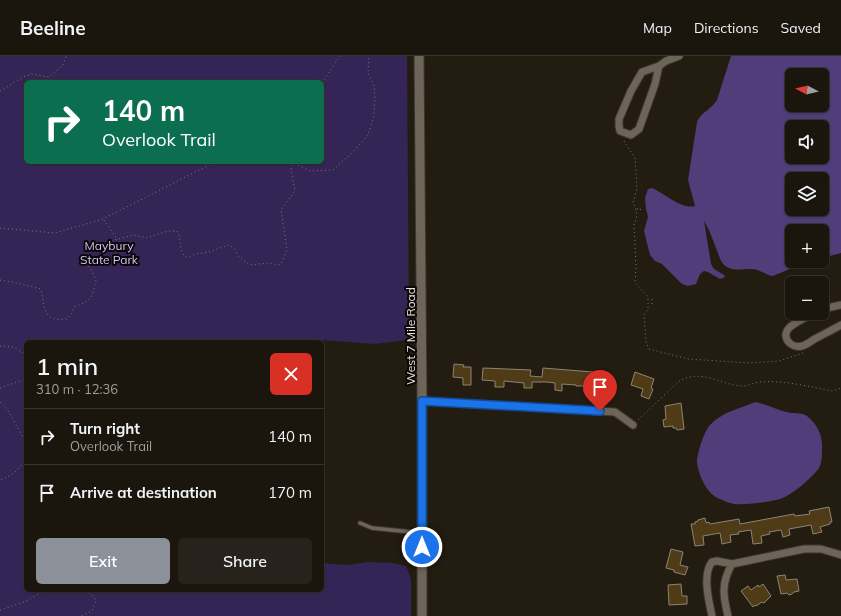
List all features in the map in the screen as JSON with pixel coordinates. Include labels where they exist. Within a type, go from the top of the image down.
[{"type":"street","name":"West 7 Mile Road","points":[[420,56],[422,616]]},
{"type":"street","points":[[659,66],[655,84],[639,129],[631,135],[620,131],[619,119],[631,91],[642,72],[659,66],[666,61],[679,56]]},
{"type":"street","points":[[829,308],[841,305]]},
{"type":"street","points":[[802,320],[787,330],[786,338],[790,345],[794,347],[802,346],[841,325]]},
{"type":"street","points":[[422,401],[615,412],[632,425]]},
{"type":"street","points":[[712,616],[708,600],[707,584],[709,565],[712,562],[717,561],[732,564],[783,555],[804,549],[821,550],[841,556]]},
{"type":"street","points":[[728,616],[724,585],[725,577],[732,564]]},
{"type":"lane","points":[[360,523],[372,528],[422,533]]},
{"type":"path","points":[[0,91],[23,77],[31,74],[49,77],[64,65],[66,56]]},
{"type":"path","points":[[324,81],[340,56]]},
{"type":"path","points":[[0,280],[17,282],[41,289],[46,313],[51,318],[57,320],[67,319],[72,313],[74,307],[88,301],[94,292],[96,280],[87,262],[89,254],[95,248],[110,241],[134,236],[147,238],[168,231],[176,231],[179,236],[180,251],[185,257],[209,252],[228,245],[234,248],[238,256],[249,265],[269,263],[275,265],[281,264],[287,250],[281,210],[295,191],[291,165],[296,164],[310,171],[333,170],[351,154],[368,135],[375,111],[376,97],[374,85],[368,74],[369,56]]},
{"type":"path","points":[[628,147],[635,158],[637,188],[633,203],[637,209],[640,208],[641,211]]},
{"type":"path","points":[[0,228],[55,233],[103,219],[211,164]]},
{"type":"path","points":[[637,209],[636,221],[634,224],[636,266],[635,283],[648,297],[648,309],[644,315],[646,342],[649,349],[688,359],[750,363],[779,361],[808,351]]},
{"type":"path","points":[[103,219],[118,240]]},
{"type":"path","points":[[652,299],[652,306]]},
{"type":"path","points":[[648,303],[652,302]]},
{"type":"path","points":[[0,346],[14,347],[24,354]]},
{"type":"path","points":[[632,425],[647,413],[678,382],[685,378],[715,378],[744,386],[767,382],[832,390],[841,388]]},
{"type":"path","points":[[0,388],[24,380]]},
{"type":"path","points":[[0,402],[8,410],[24,440]]},
{"type":"path","points":[[0,480],[18,471],[24,460]]},
{"type":"path","points":[[0,610],[24,602],[42,592]]},
{"type":"path","points":[[82,616],[92,611],[96,600],[88,592]]},
{"type":"green space","name":"Maybury State Park","points":[[0,56],[407,56],[409,324],[407,340],[375,344],[309,339],[24,340],[24,592],[324,592],[324,563],[348,565],[367,562],[393,563],[406,566],[411,579],[411,616],[0,616]]},
{"type":"shaded area","points":[[731,56],[841,56],[841,253],[829,256],[829,224],[785,224],[785,268],[792,268],[773,276],[755,269],[731,269],[724,265],[721,261],[704,221],[711,264],[714,269],[725,277],[720,279],[704,271],[700,274],[696,284],[688,286],[682,284],[662,264],[655,261],[650,255],[644,231],[648,217],[645,198],[648,189],[652,188],[657,190],[684,206],[695,206],[688,180],[697,122],[717,100]]},
{"type":"shaded area","points":[[755,402],[786,412],[807,416],[817,427],[821,435],[821,461],[819,467],[813,475],[801,486],[785,497],[760,503],[734,504],[715,497],[707,489],[701,478],[698,467],[698,454],[705,432],[710,425],[725,414]]},
{"type":"building","points":[[454,364],[464,365],[463,367],[471,367],[471,385],[463,385],[463,378],[453,377]]},
{"type":"building","points":[[483,368],[531,370],[530,376],[542,377],[543,368],[593,372],[592,393],[584,392],[584,386],[576,385],[562,384],[562,391],[555,390],[555,383],[547,382],[532,382],[532,388],[524,388],[524,383],[504,381],[504,387],[495,387],[495,381],[482,380]]},
{"type":"building","points":[[635,372],[654,379],[651,388],[653,389],[649,399],[641,396],[643,389],[631,385]]},
{"type":"building","points":[[681,403],[684,429],[677,430],[676,428],[673,428],[673,426],[664,427],[663,420],[666,419],[665,406]]},
{"type":"building","points":[[829,507],[832,522],[820,527],[822,532],[813,534],[811,525],[789,529],[790,535],[783,537],[781,530],[769,532],[770,534],[761,536],[762,543],[753,544],[751,530],[730,535],[731,542],[722,544],[720,533],[703,536],[704,545],[695,546],[691,524],[695,524],[698,520],[705,518],[706,523],[709,522],[710,524],[739,519],[740,524],[794,514],[795,516],[810,514],[809,511]]},
{"type":"building","points":[[671,549],[683,552],[680,565],[688,567],[685,575],[666,568]]},
{"type":"building","points":[[785,575],[786,580],[797,579],[799,591],[789,595],[787,593],[781,594],[777,576]]},
{"type":"building","points":[[681,584],[682,596],[687,596],[687,604],[669,605],[668,585]]},
{"type":"building","points":[[763,584],[771,596],[764,603],[762,602],[753,607],[741,591],[748,586],[751,590],[758,585],[759,587]]},
{"type":"route","points":[[422,547],[422,401],[600,411]]}]
